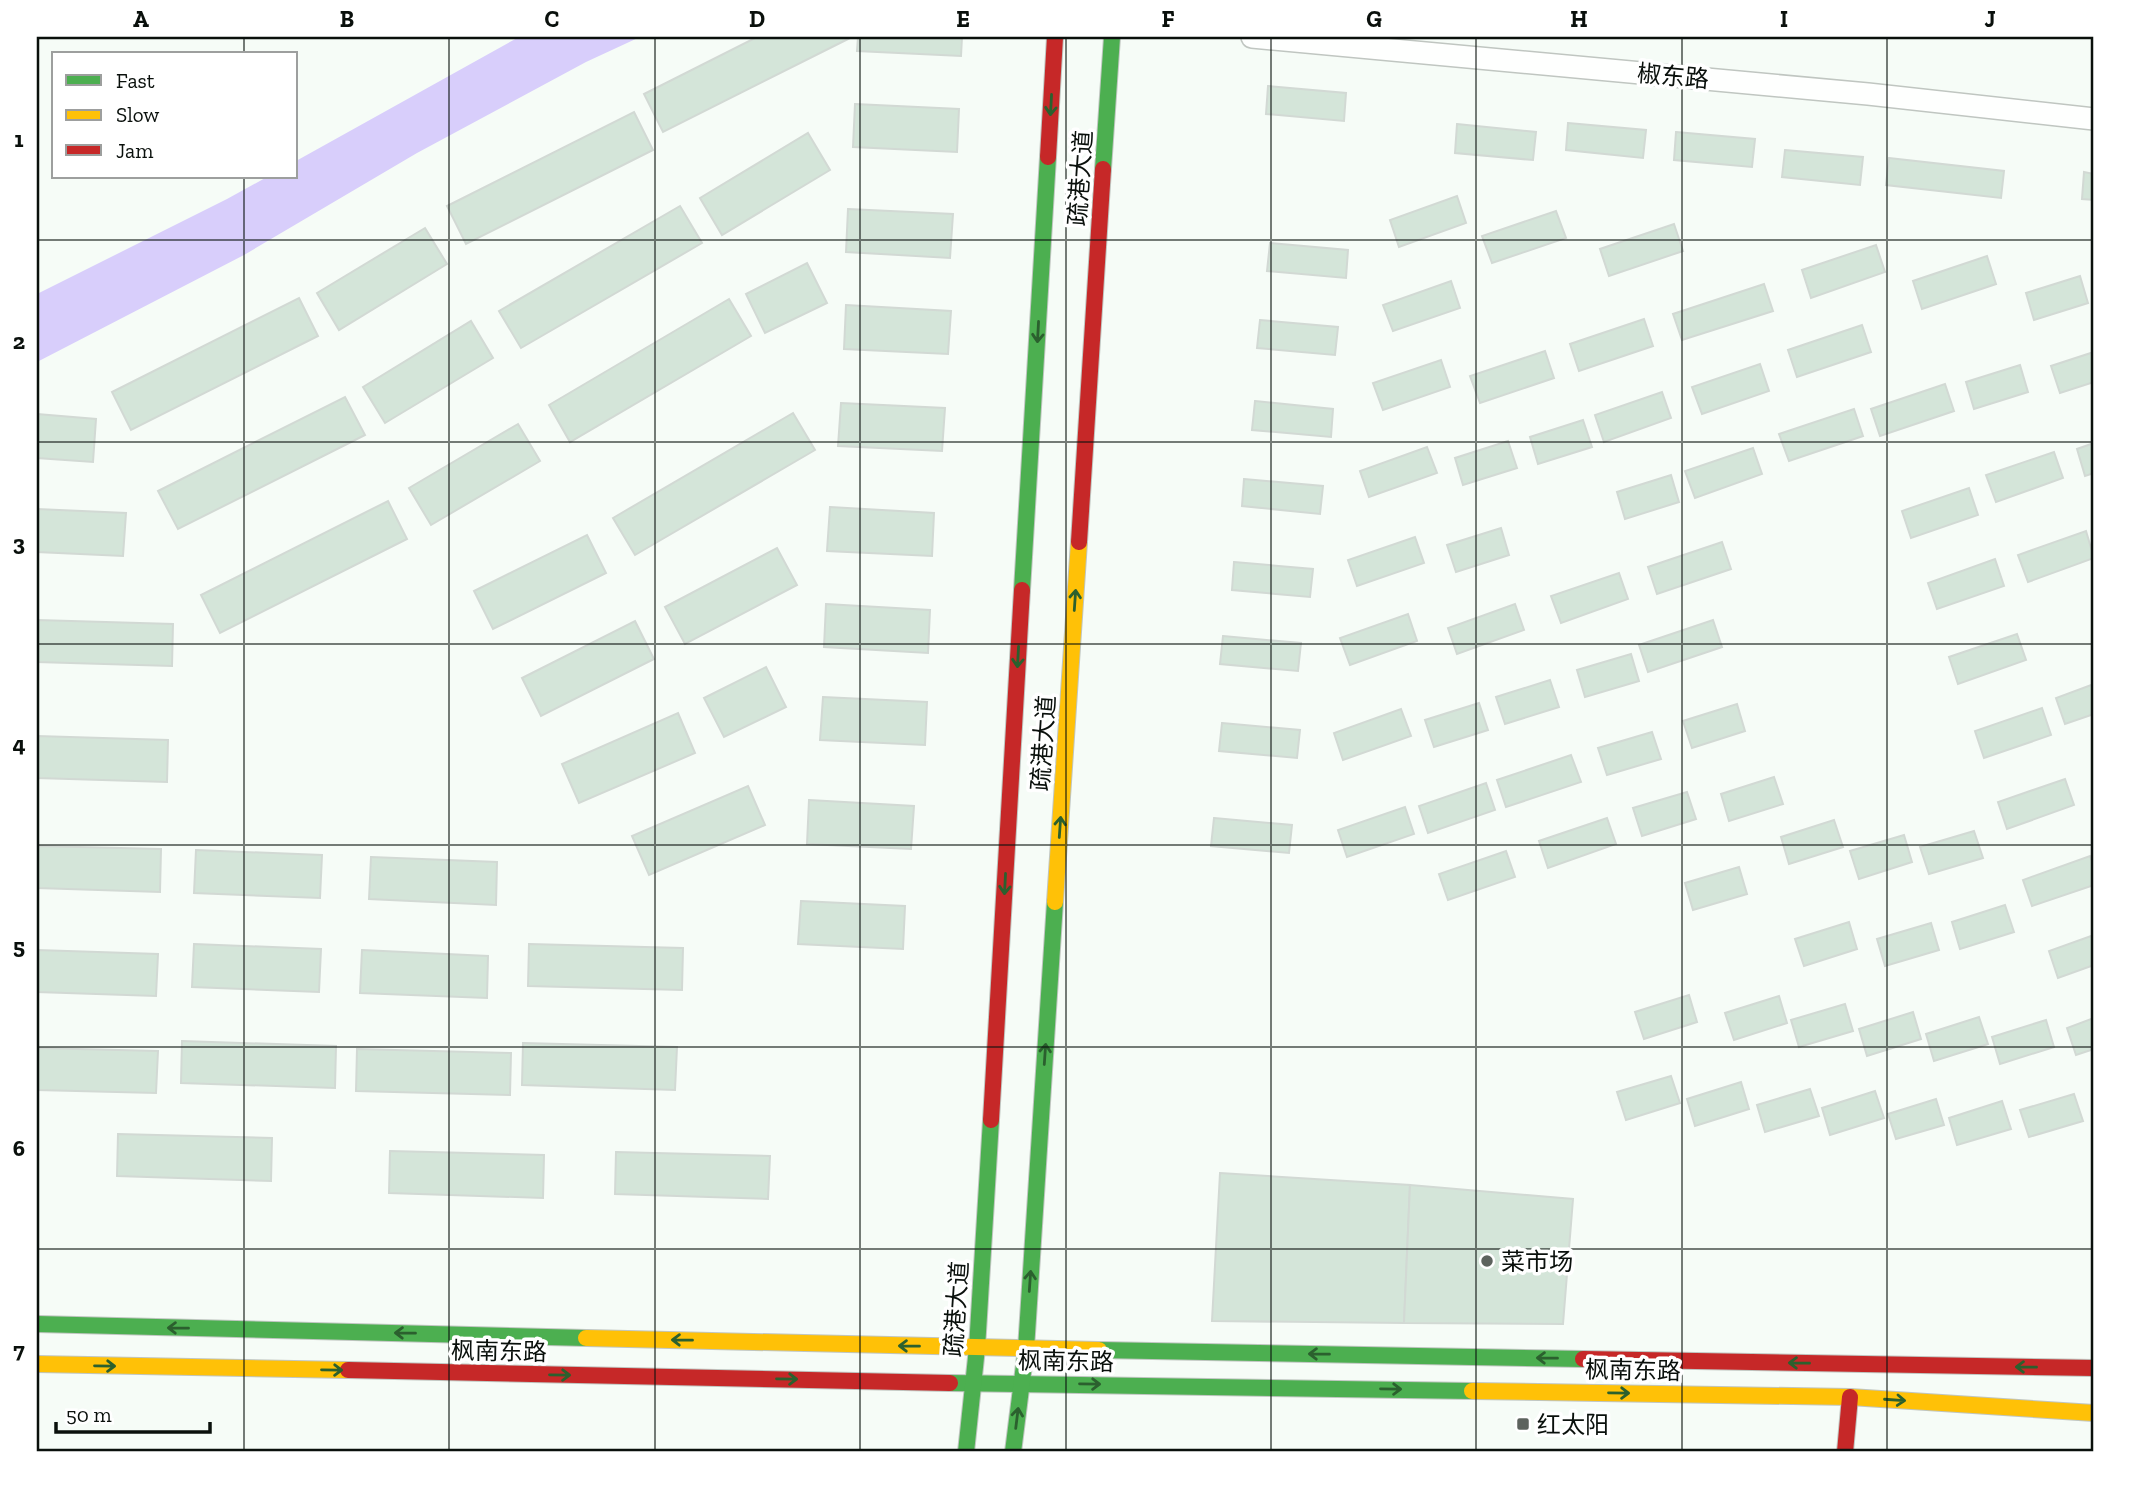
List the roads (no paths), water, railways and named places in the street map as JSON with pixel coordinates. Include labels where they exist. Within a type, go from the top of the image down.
[{"type":"main road","name":"疏港大道","points":[[966,1452],[977,1348],[1055,37]]},
{"type":"main road","name":"疏港大道","points":[[1013,1452],[1026,1349],[1112,37]]},
{"type":"main road","points":[[37,1324],[977,1348],[2094,1368]]},
{"type":"main road","name":"枫南东路","points":[[37,1364],[1850,1397],[2094,1413]]},
{"type":"main road","points":[[1845,1452],[1850,1397]]},
{"type":"street","name":"椒东路","points":[[1252,37],[1868,94],[2094,119]]},
{"type":"place","name":"菜市场","points":[[1487,1261]]},
{"type":"place","name":"红太阳","points":[[1523,1424]]}]
